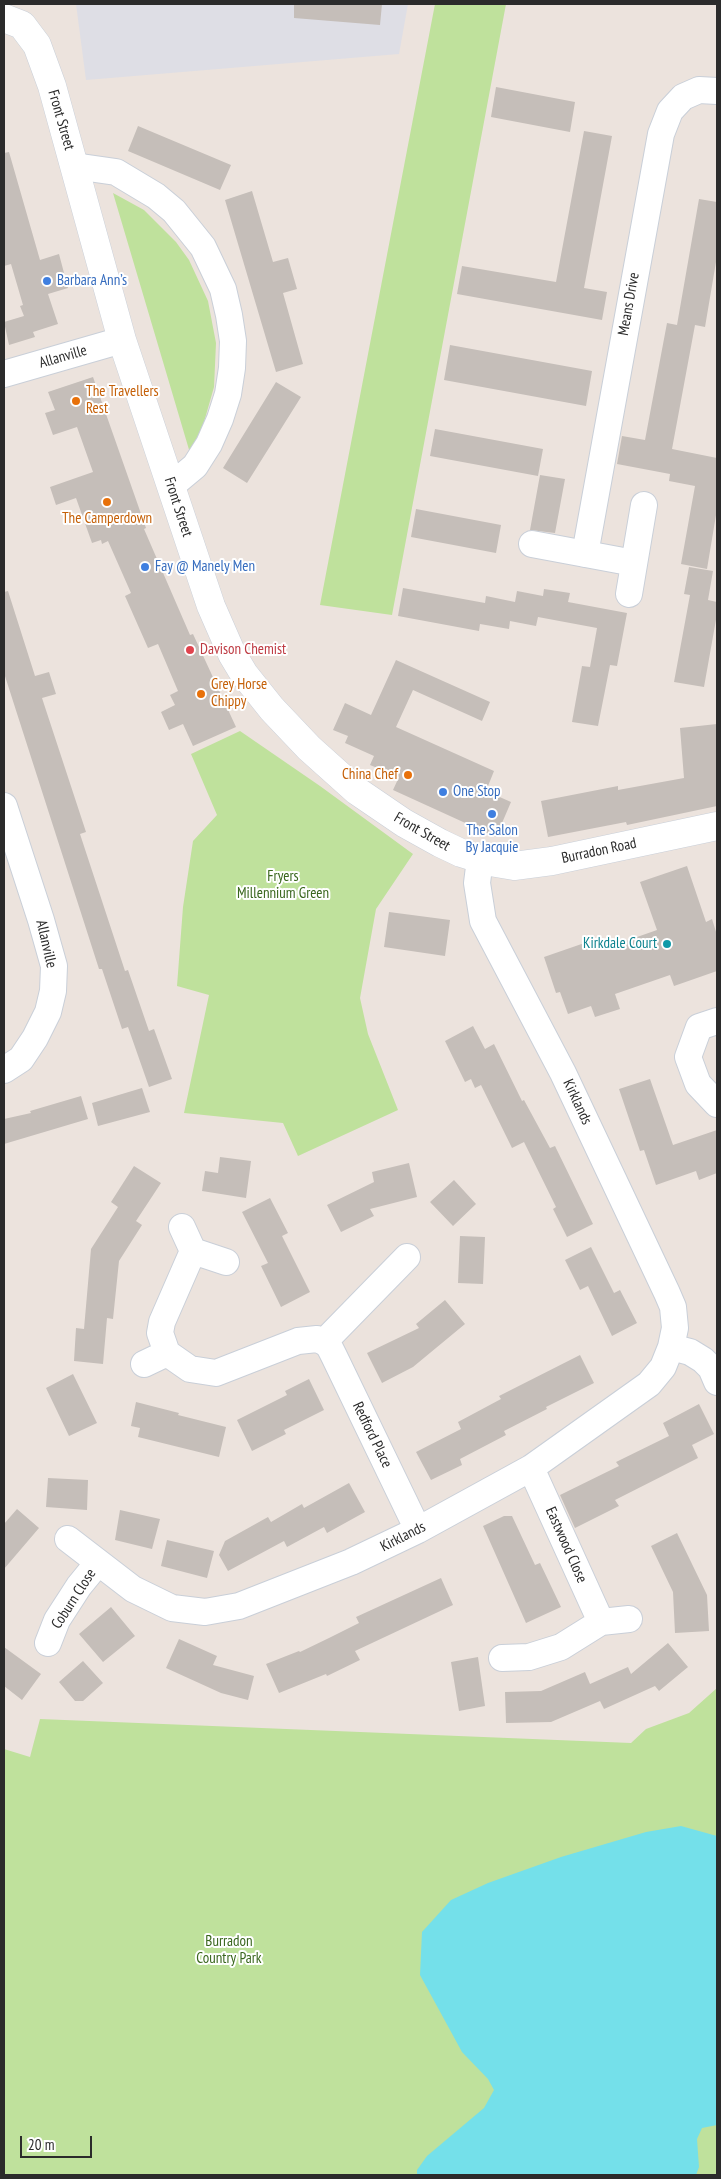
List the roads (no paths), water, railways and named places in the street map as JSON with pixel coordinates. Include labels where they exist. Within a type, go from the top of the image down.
[{"type":"main road","name":"Front Street","points":[[4,18],[22,25],[37,45],[52,86],[122,340],[211,606],[232,654],[257,692],[309,748],[357,790],[404,823],[432,839],[461,853],[480,859]]},
{"type":"main road","name":"Burradon Road","points":[[480,859],[504,865],[524,865],[552,861],[717,826]]},
{"type":"street","name":"Means Drive","points":[[585,554],[661,134],[670,111],[683,96],[699,90],[717,91]]},
{"type":"street","points":[[74,166],[116,172],[156,196],[174,211],[199,241],[223,289],[233,341],[232,368],[228,394],[220,420],[205,451],[195,466],[172,486]]},
{"type":"street","name":"Allanville","points":[[4,374],[122,340]]},
{"type":"street","points":[[628,594],[644,505]]},
{"type":"street","points":[[532,544],[634,562]]},
{"type":"street","name":"Allanville","points":[[4,806],[54,966],[53,990],[48,1012],[36,1038],[21,1059],[4,1070]]},
{"type":"street","name":"Kirklands","points":[[97,1564],[133,1589],[154,1601],[172,1608],[190,1612],[213,1612],[239,1606],[351,1562],[418,1530],[531,1468],[649,1384],[663,1366],[671,1347],[675,1328],[673,1307],[668,1293],[563,1073],[483,921],[477,883],[480,859]]},
{"type":"street","points":[[717,1021],[699,1027],[688,1057],[698,1084],[717,1104]]},
{"type":"street","points":[[182,1227],[193,1251],[226,1262]]},
{"type":"street","points":[[193,1251],[162,1322],[156,1359],[216,1373],[298,1340],[317,1339],[324,1342],[406,1257]]},
{"type":"street","name":"Redford Place","points":[[324,1342],[329,1346],[418,1530]]},
{"type":"street","points":[[671,1347],[690,1352],[703,1360],[711,1368],[717,1382]]},
{"type":"street","name":"Eastwood Close","points":[[531,1468],[600,1622]]},
{"type":"street","name":"Coburn Close","points":[[48,1643],[57,1620],[79,1586],[97,1564],[68,1539]]},
{"type":"street","points":[[502,1658],[529,1657],[561,1648],[600,1622],[629,1618]]},
{"type":"water","points":[[681,1826],[717,1836],[717,2125],[702,2128],[697,2139],[699,2167],[696,2175],[417,2175],[417,2170],[427,2156],[484,2108],[494,2090],[488,2079],[462,2052],[420,1975],[422,1932],[451,1900],[488,1883],[561,1857],[646,1832]]},
{"type":"place","name":"Barbara Ann’s","points":[[47,281]]},
{"type":"place","name":"The Travellers Rest","points":[[76,401]]},
{"type":"place","name":"The Camperdown","points":[[107,502]]},
{"type":"place","name":"Fay @ Manely Men","points":[[145,567]]},
{"type":"place","name":"Davison Chemist","points":[[190,650]]},
{"type":"place","name":"Grey Horse Chippy","points":[[201,694]]},
{"type":"place","name":"China Chef","points":[[408,775]]},
{"type":"place","name":"One Stop","points":[[443,792]]},
{"type":"place","name":"The Salon By Jacquie","points":[[492,814]]},
{"type":"place","name":"Kirkdale Court","points":[[667,944]]},
{"type":"park label","name":"Fryers Millennium Green","points":[[283,886]]},
{"type":"park label","name":"Burradon Country Park","points":[[229,1950]]}]
